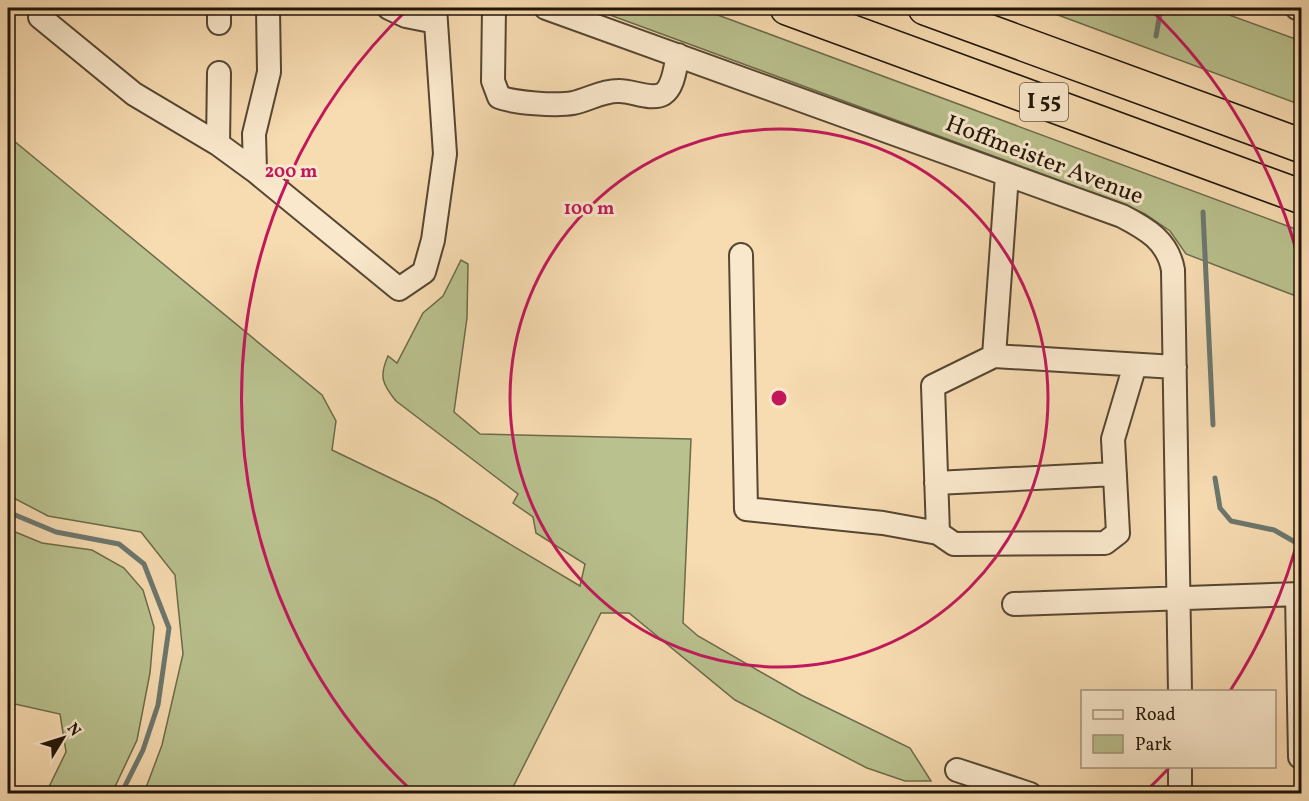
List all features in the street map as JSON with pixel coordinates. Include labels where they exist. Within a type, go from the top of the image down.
[{"type":"highway","name":"I 55","points":[[787,8],[1302,197]]},
{"type":"highway","name":"I 55","points":[[925,8],[1302,146]]},
{"type":"street","points":[[255,171],[254,134],[269,72],[268,8]]},
{"type":"street","points":[[40,17],[134,94],[218,144],[255,171],[399,289],[424,272],[433,240],[445,154],[436,14],[406,16],[388,8]]},
{"type":"street","points":[[494,8],[493,81],[499,97],[509,101],[573,103],[596,94],[619,90],[657,97],[666,93],[678,56]]},
{"type":"street","name":"Hoffmeister Avenue","points":[[546,8],[1122,216],[1145,228],[1161,243],[1170,254],[1173,270],[1180,690]]},
{"type":"street","points":[[1297,8],[1302,8]]},
{"type":"street","points":[[218,144],[219,73]]},
{"type":"street","points":[[993,356],[1007,175]]},
{"type":"street","points":[[741,255],[746,509],[883,523],[938,533],[954,544],[1106,543],[1118,533],[1113,439],[1135,365]]},
{"type":"street","points":[[938,533],[933,386],[993,356],[1175,367]]},
{"type":"street","points":[[936,483],[1115,474]]},
{"type":"street","points":[[1014,604],[1180,600],[1299,594],[1300,757]]},
{"type":"street","points":[[1180,768],[1180,794]]},
{"type":"street","points":[[957,770],[1030,794]]},
{"type":"green space","points":[[591,8],[699,8],[1301,231],[1301,298],[1186,254],[1170,231],[1145,214],[1121,203]]},
{"type":"green space","points":[[1039,8],[1158,8],[1176,15],[1182,8],[1210,8],[1301,41],[1301,105]]},
{"type":"green space","points":[[8,136],[322,395],[336,421],[332,450],[436,500],[580,586],[585,564],[536,533],[533,517],[513,503],[518,494],[396,401],[383,380],[383,369],[388,356],[397,363],[423,313],[443,296],[461,260],[468,264],[467,318],[454,412],[480,434],[691,439],[683,623],[698,636],[801,695],[910,748],[931,781],[905,781],[867,768],[735,700],[629,613],[601,613],[510,793],[144,793],[162,745],[183,654],[175,575],[141,532],[48,516],[8,495]]},
{"type":"green space","points":[[8,529],[42,543],[92,550],[124,568],[143,590],[154,627],[150,673],[137,740],[112,793],[46,793],[66,752],[60,714],[15,704],[8,710]]},
{"type":"waterway","points":[[1156,36],[1161,8]]},
{"type":"waterway","points":[[1203,212],[1213,425]]},
{"type":"waterway","points":[[1215,478],[1220,508],[1231,521],[1274,530],[1302,546]]},
{"type":"waterway","points":[[8,512],[56,532],[119,544],[144,564],[169,628],[158,705],[143,750],[121,794]]}]
